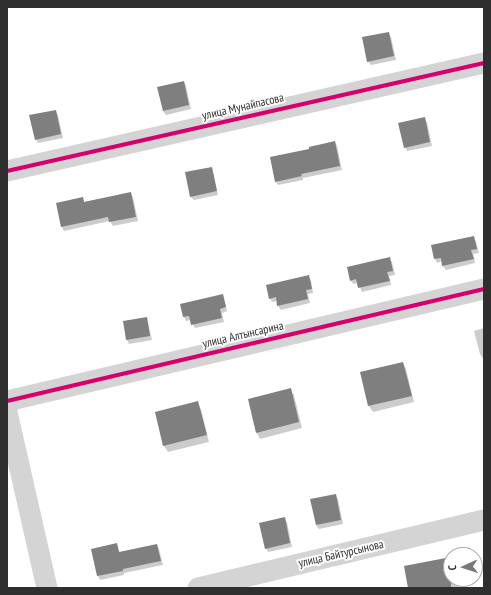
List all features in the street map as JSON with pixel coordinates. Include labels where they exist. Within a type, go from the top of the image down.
[{"type":"street","name":"улица Мунайпасова","points":[[7,171],[484,62]]},
{"type":"street","name":"улица Алтынсарина","points":[[7,401],[484,289]]},
{"type":"street","points":[[8,425],[47,588]]},
{"type":"street","name":"улица Байтурсынова","points":[[198,588],[484,520]]},
{"type":"building","points":[[389,32],[394,56],[367,62],[362,37]]},
{"type":"building","points":[[184,81],[189,105],[163,111],[157,87]]},
{"type":"building","points":[[56,110],[61,134],[35,140],[29,115]]},
{"type":"building","points":[[425,117],[430,142],[404,148],[398,123]]},
{"type":"building","points":[[335,141],[340,166],[301,174],[302,176],[275,182],[270,157],[309,149],[309,147]]},
{"type":"building","points":[[212,167],[217,191],[190,197],[185,172]]},
{"type":"building","points":[[131,192],[136,217],[109,222],[108,217],[61,227],[56,203],[83,197],[84,202]]},
{"type":"building","points":[[474,236],[477,249],[471,250],[474,259],[442,266],[441,258],[434,259],[431,245]]},
{"type":"building","points":[[390,257],[393,271],[387,272],[390,281],[358,288],[356,279],[350,281],[347,267]]},
{"type":"building","points":[[309,275],[312,289],[306,290],[308,299],[277,306],[276,297],[269,299],[266,285]]},
{"type":"building","points":[[223,294],[226,307],[220,309],[222,318],[191,325],[189,316],[183,317],[180,304]]},
{"type":"building","points":[[147,317],[150,336],[126,340],[123,321]]},
{"type":"building","points":[[403,362],[412,396],[368,406],[360,372]]},
{"type":"building","points":[[291,388],[299,422],[256,433],[248,399]]},
{"type":"building","points":[[198,401],[207,435],[163,446],[155,412]]},
{"type":"building","points":[[336,494],[341,520],[316,525],[310,499]]},
{"type":"building","points":[[285,517],[290,543],[265,549],[259,523]]},
{"type":"building","points":[[117,543],[119,552],[157,544],[161,561],[97,576],[91,549]]},
{"type":"building","points":[[443,559],[443,587],[451,588],[408,588],[404,566]]},
{"type":"cycle path","points":[[7,171],[484,63]]},
{"type":"cycle path","points":[[7,401],[484,289]]}]
